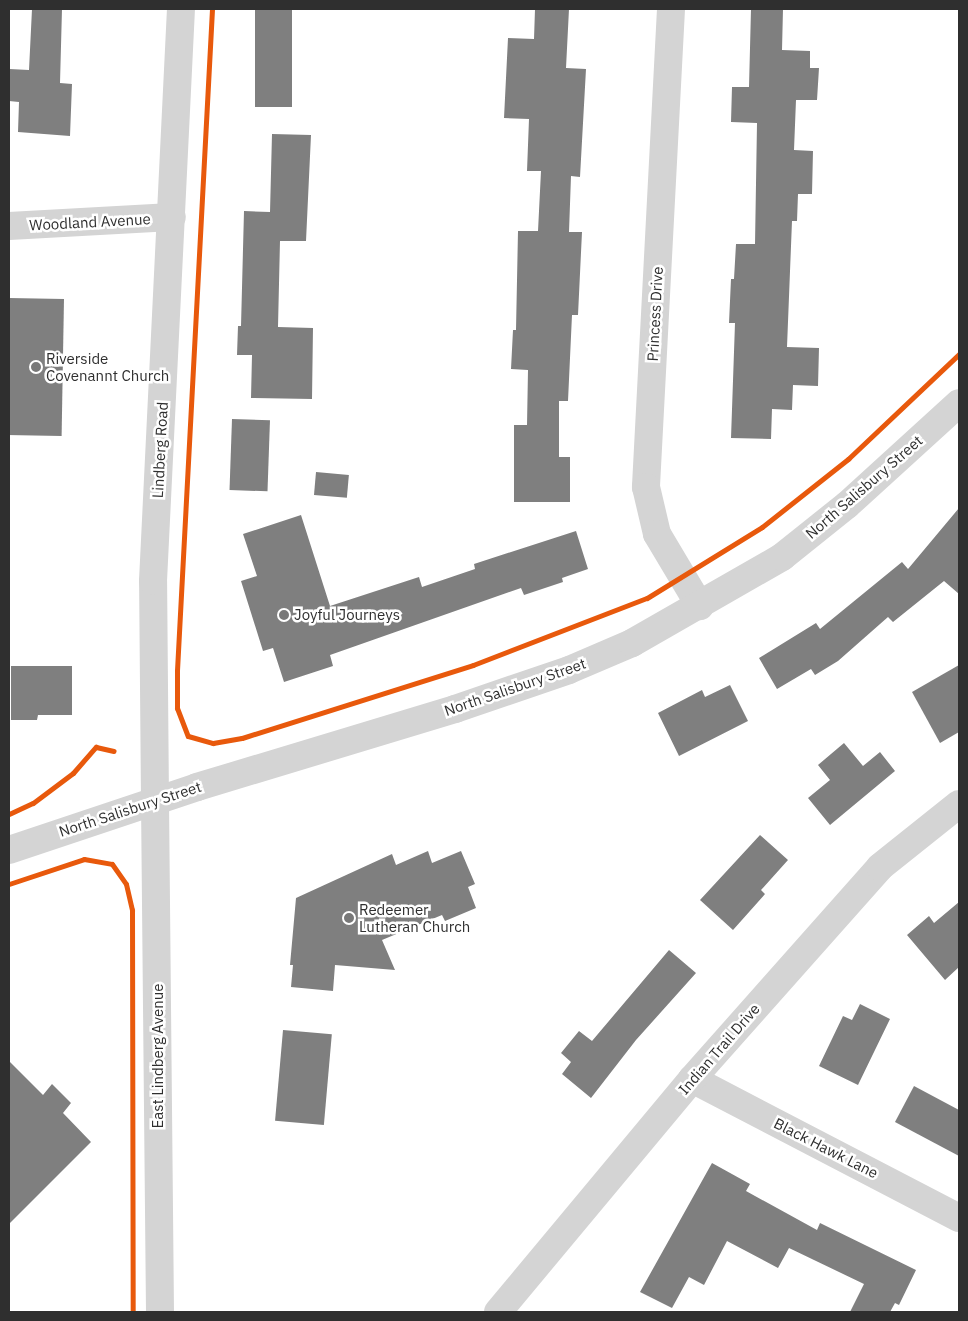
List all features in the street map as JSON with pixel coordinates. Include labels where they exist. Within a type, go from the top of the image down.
[{"type":"street","name":"Lindberg Road","points":[[155,801],[153,581],[181,9]]},
{"type":"street","name":"Princess Drive","points":[[671,9],[646,487],[657,534],[700,606]]},
{"type":"street","name":"Woodland Avenue","points":[[9,226],[172,217]]},
{"type":"street","name":"North Salisbury Street","points":[[9,850],[155,801],[455,709],[569,670],[632,643],[700,606],[782,557],[847,506],[959,403]]},
{"type":"street","name":"East Lindberg Avenue","points":[[155,801],[160,1312]]},
{"type":"street","name":"Indian Trail Drive","points":[[498,1312],[692,1079],[880,867],[959,804]]},
{"type":"street","name":"Black Hawk Lane","points":[[692,1079],[959,1218]]},
{"type":"building","points":[[32,9],[62,9],[60,83],[72,84],[70,136],[18,132],[19,102],[9,101],[9,69],[29,70]]},
{"type":"building","points":[[255,9],[292,9],[292,107],[255,107]]},
{"type":"building","points":[[535,9],[569,9],[566,68],[586,69],[580,177],[571,176],[569,232],[582,232],[578,315],[572,315],[568,401],[559,401],[559,457],[570,457],[570,502],[514,502],[514,425],[527,425],[528,370],[511,369],[513,330],[516,330],[518,231],[538,231],[541,171],[527,171],[529,119],[504,118],[508,38],[534,39]]},
{"type":"building","points":[[751,9],[783,9],[782,50],[810,51],[810,68],[819,68],[817,100],[796,100],[794,150],[813,151],[812,194],[798,194],[797,221],[792,221],[787,347],[819,348],[818,386],[793,385],[792,410],[772,409],[771,439],[731,438],[735,323],[729,323],[731,279],[734,279],[736,244],[755,244],[757,123],[731,122],[732,87],[749,87]]},
{"type":"building","points":[[272,134],[311,135],[306,241],[280,241],[278,327],[313,328],[312,399],[251,398],[252,355],[237,355],[238,326],[241,326],[244,211],[270,212]]},
{"type":"building","name":"Riverside Covenannt Church","points":[[9,298],[64,299],[62,436],[9,435]]},
{"type":"building","points":[[232,419],[270,420],[267,491],[230,490]]},
{"type":"building","points":[[316,472],[349,475],[347,498],[314,495]]},
{"type":"building","points":[[959,508],[959,594],[944,581],[893,622],[888,617],[838,661],[815,675],[811,669],[777,689],[759,658],[816,623],[820,629],[902,562],[908,569]]},
{"type":"building","points":[[301,515],[330,606],[419,577],[422,587],[475,569],[474,564],[576,531],[588,569],[562,578],[563,582],[524,595],[521,588],[330,655],[333,666],[284,682],[273,648],[263,651],[241,581],[257,576],[243,534]]},
{"type":"building","points":[[959,665],[959,732],[940,743],[912,692]]},
{"type":"building","points":[[11,666],[72,666],[72,715],[38,715],[37,720],[11,720]]},
{"type":"building","points":[[730,685],[748,721],[679,756],[658,713],[702,690],[705,697]]},
{"type":"building","points":[[844,743],[863,766],[880,752],[895,771],[830,825],[808,798],[830,780],[818,765]]},
{"type":"building","points":[[760,835],[788,860],[761,890],[765,894],[733,930],[700,900]]},
{"type":"building","name":"Redeemer Lutheran Church","points":[[428,851],[432,863],[461,851],[475,884],[468,887],[476,908],[445,921],[442,915],[382,940],[395,970],[335,965],[333,991],[291,987],[293,965],[290,965],[296,898],[392,854],[396,865]]},
{"type":"building","points":[[959,902],[959,967],[945,980],[907,935],[929,916],[934,923]]},
{"type":"building","points":[[669,950],[696,973],[636,1040],[591,1098],[562,1074],[571,1062],[561,1053],[579,1031],[592,1041]]},
{"type":"building","points":[[860,1004],[890,1019],[858,1085],[819,1066],[843,1016],[852,1020]]},
{"type":"building","points":[[283,1030],[332,1034],[324,1125],[275,1121]]},
{"type":"building","points":[[9,1061],[43,1095],[52,1084],[71,1103],[63,1113],[91,1142],[9,1224]]},
{"type":"building","points":[[914,1086],[959,1110],[959,1156],[895,1122]]},
{"type":"building","points":[[712,1163],[750,1184],[746,1191],[817,1230],[820,1223],[916,1270],[899,1305],[895,1303],[890,1312],[850,1312],[864,1284],[789,1248],[778,1268],[727,1241],[704,1285],[689,1277],[672,1308],[640,1292]]},
{"type":"cycle path","points":[[212,9],[177,671],[177,708],[188,736],[213,743],[242,738],[473,665],[647,598],[762,527],[848,459],[959,354]]},
{"type":"cycle path","points":[[9,814],[33,803],[73,773],[96,747],[114,751]]},
{"type":"cycle path","points":[[9,884],[84,859],[112,864],[126,884],[132,910],[133,1312]]},
{"type":"place","name":"Riverside Covenannt Church","points":[[36,367]]},
{"type":"place","name":"Joyful Journeys","points":[[284,615]]},
{"type":"place","name":"Redeemer Lutheran Church","points":[[349,918]]}]
